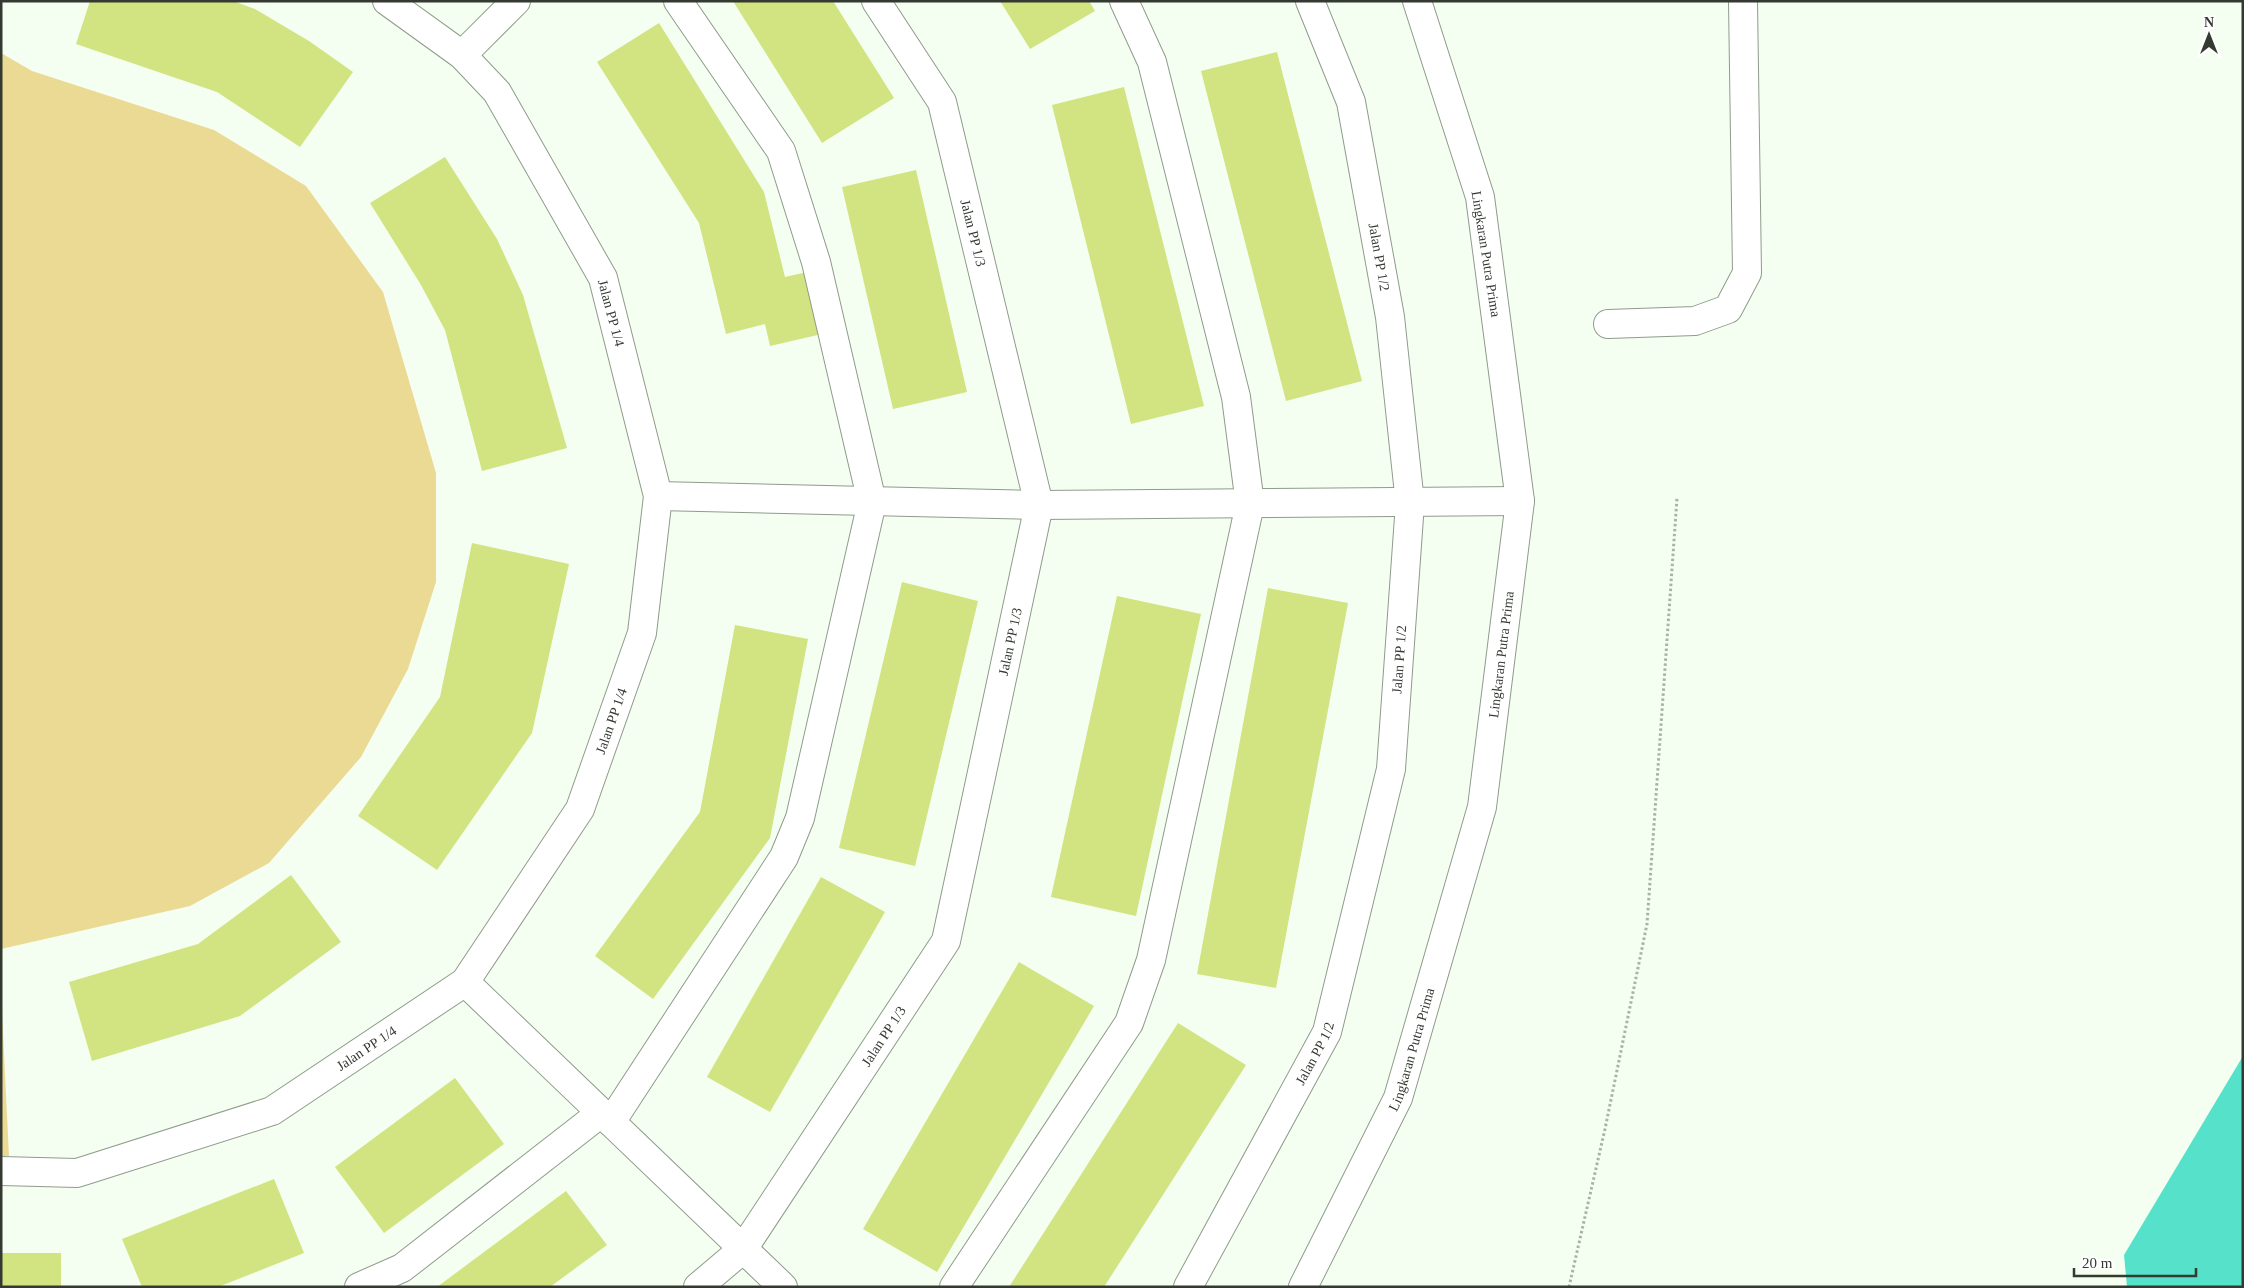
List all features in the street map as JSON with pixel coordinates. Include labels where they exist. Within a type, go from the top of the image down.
[{"type":"street","name":"Jalan PP 1/4","points":[[1,1171],[77,1173],[272,1111],[465,982],[580,809],[642,633],[658,496],[603,278],[497,92],[462,55],[387,1]]},
{"type":"street","points":[[462,55],[516,1]]},
{"type":"street","points":[[359,1287],[402,1268],[606,1117],[787,849],[800,818],[872,502],[816,262],[781,151],[678,1]]},
{"type":"street","name":"Jalan PP 1/3","points":[[698,1287],[743,1249],[946,941],[1039,505],[942,102],[876,1]]},
{"type":"street","points":[[954,1287],[1129,1023],[1151,960],[1250,504],[1236,397],[1157,81],[1152,62],[1124,1]]},
{"type":"street","name":"Jalan PP 1/2","points":[[1188,1287],[1327,1032],[1391,769],[1410,503],[1390,318],[1350,102],[1310,1]]},
{"type":"street","name":"Lingkaran Putra Prima","points":[[1303,1287],[1398,1098],[1482,807],[1520,501],[1480,197],[1417,1]]},
{"type":"street","points":[[1608,324],[1695,321],[1728,309],[1747,273],[1743,1]]},
{"type":"street","points":[[658,496],[1039,505],[1520,501]]},
{"type":"street","points":[[465,982],[783,1287]]},
{"type":"path","points":[[1569,1287],[1605,1129],[1648,924],[1677,498]]},
{"type":"shaded area","points":[[1,53],[32,71],[214,130],[306,186],[383,292],[436,473],[436,582],[408,669],[361,757],[269,863],[190,906],[1,949]]},
{"type":"shaded area","points":[[1,992],[9,1156],[1,1156]]},
{"type":"water","points":[[2243,1056],[2243,1287],[2127,1287],[2124,1255]]},
{"type":"building","points":[[90,1],[233,1],[255,9],[309,41],[353,72],[300,147],[217,92],[76,44]]},
{"type":"building","points":[[733,1],[833,1],[894,98],[822,143]]},
{"type":"building","points":[[1000,1],[1089,1],[1095,11],[1030,49]]},
{"type":"building","points":[[659,23],[764,192],[785,277],[807,272],[822,334],[770,346],[765,324],[726,334],[699,223],[597,62]]},
{"type":"building","points":[[1277,52],[1362,381],[1286,401],[1201,71]]},
{"type":"building","points":[[1124,87],[1204,406],[1131,424],[1052,105]]},
{"type":"building","points":[[445,157],[497,239],[523,295],[567,448],[482,471],[445,330],[421,285],[370,203]]},
{"type":"building","points":[[916,170],[967,392],[893,409],[842,187]]},
{"type":"building","points":[[472,543],[569,564],[532,733],[437,870],[358,816],[440,697]]},
{"type":"building","points":[[902,582],[978,601],[915,866],[839,848]]},
{"type":"building","points":[[1268,588],[1348,603],[1276,988],[1197,974]]},
{"type":"building","points":[[1117,596],[1201,614],[1136,916],[1051,897]]},
{"type":"building","points":[[735,625],[808,639],[770,838],[653,999],[595,956],[700,812]]},
{"type":"building","points":[[291,875],[341,942],[240,1016],[92,1061],[69,982],[198,944]]},
{"type":"building","points":[[821,877],[885,912],[770,1112],[707,1077]]},
{"type":"building","points":[[1019,962],[1094,1006],[937,1272],[863,1229]]},
{"type":"building","points":[[1178,1023],[1246,1065],[1104,1287],[1009,1287]]},
{"type":"building","points":[[455,1078],[504,1144],[384,1233],[335,1167]]},
{"type":"building","points":[[274,1179],[304,1253],[218,1287],[142,1287],[122,1239]]},
{"type":"building","points":[[566,1191],[607,1245],[550,1287],[437,1287]]},
{"type":"building","points":[[1,1253],[61,1253],[61,1287],[1,1287]]}]
